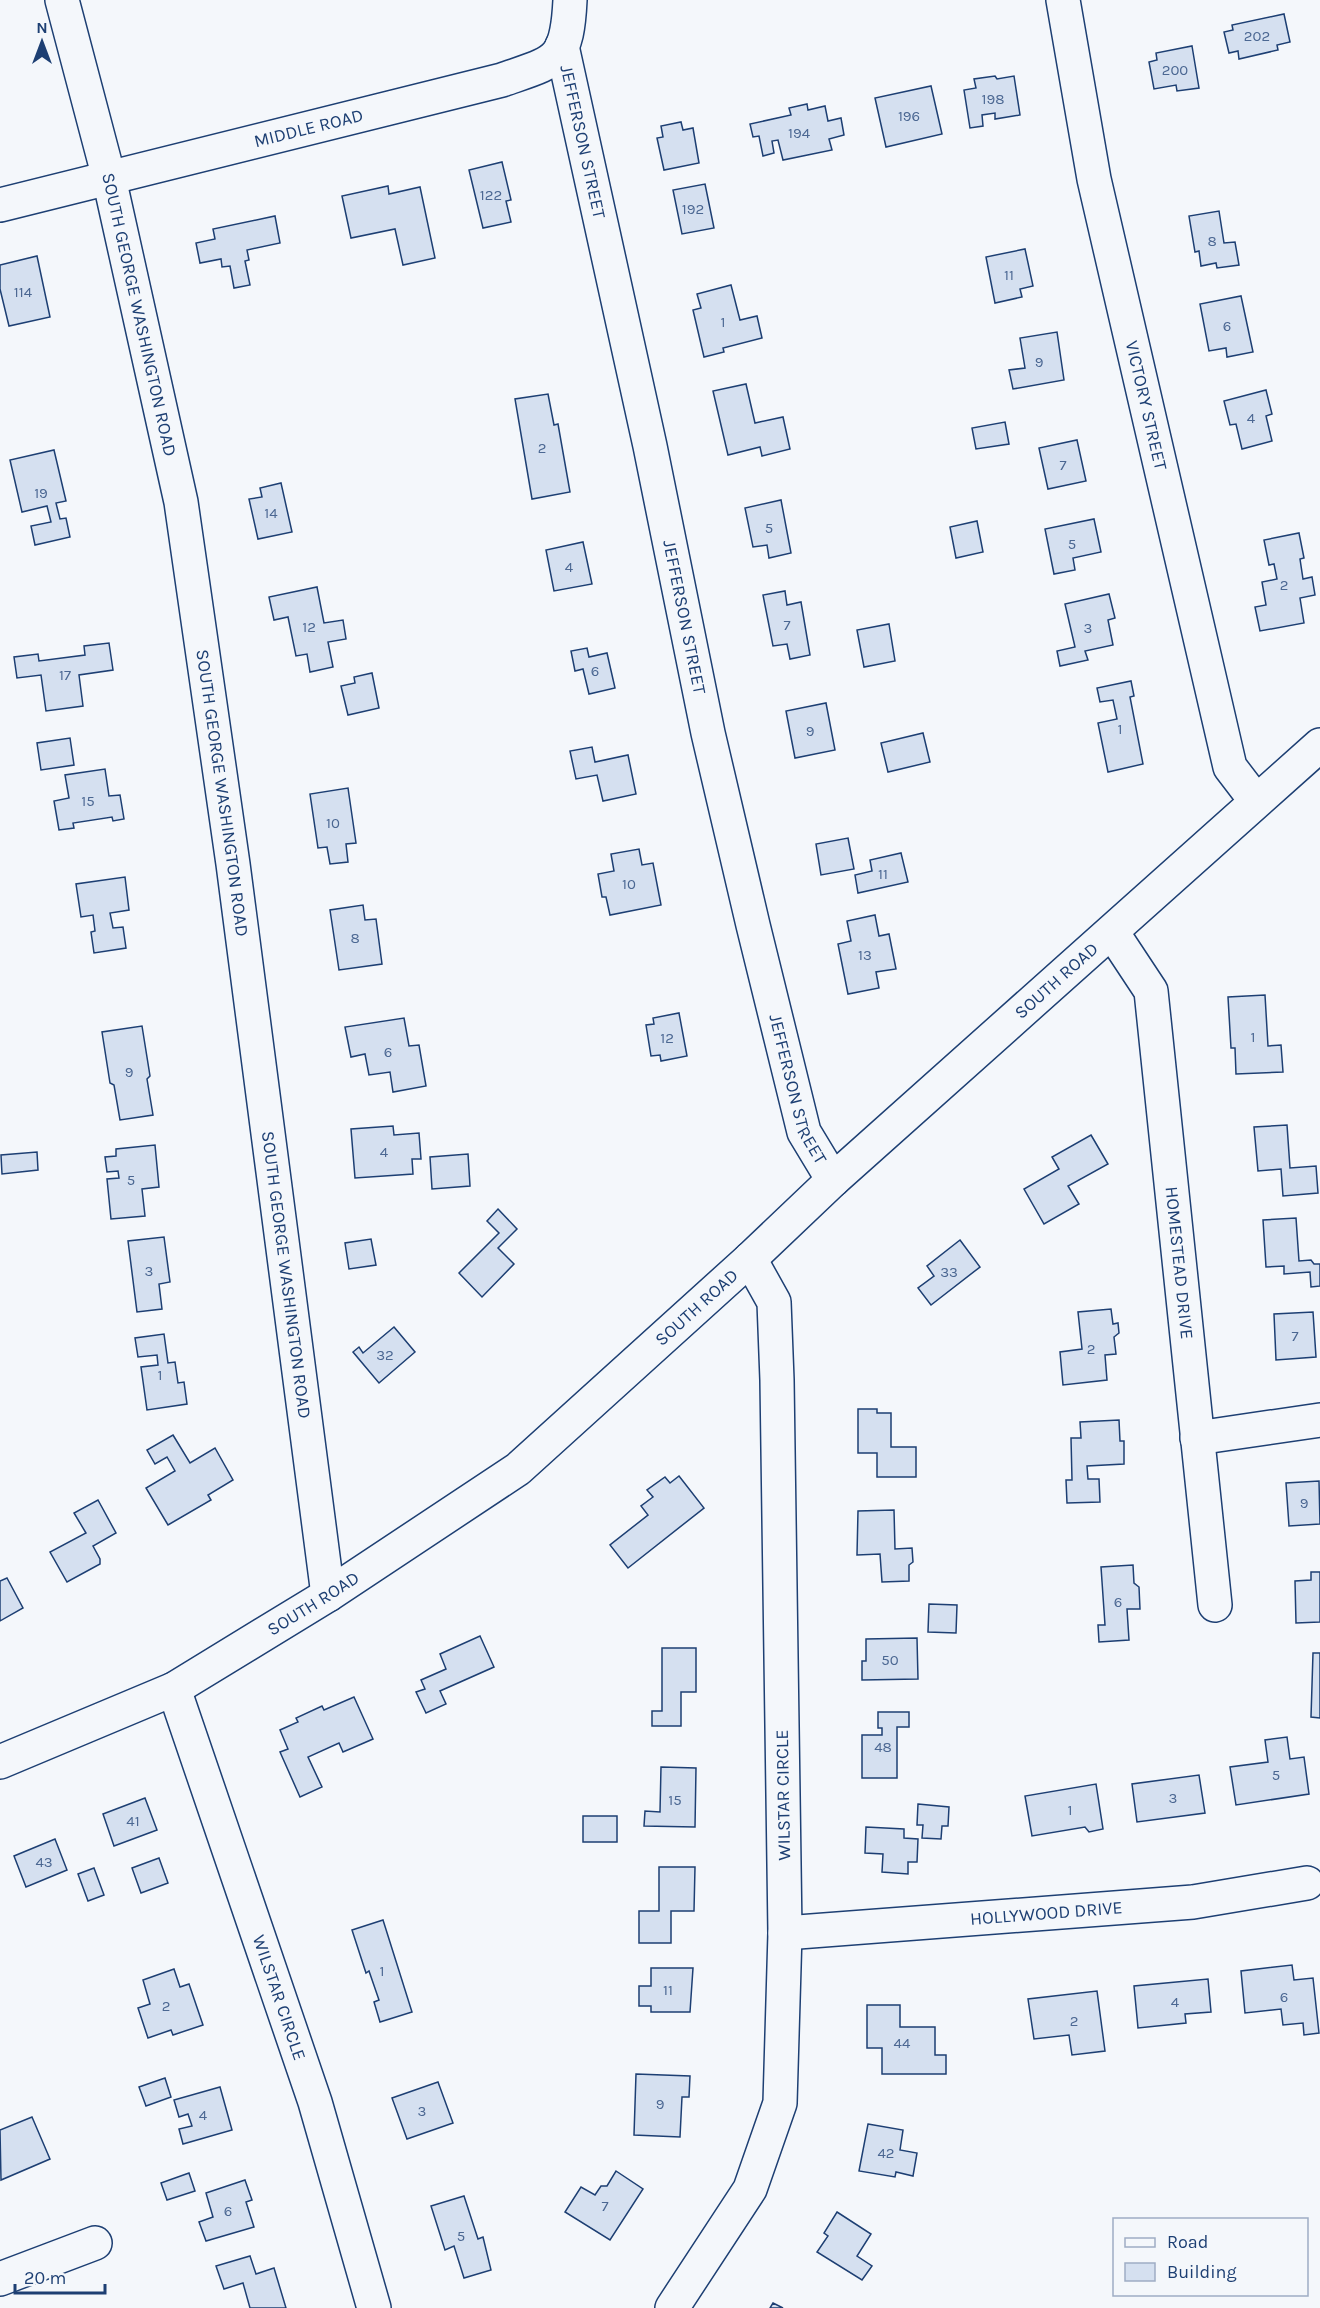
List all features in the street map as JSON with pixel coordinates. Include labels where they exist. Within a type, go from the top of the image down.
[{"type":"street","name":"SOUTH GEORGE WASHINGTON ROAD","points":[[62,0],[109,178],[184,525],[230,841],[328,1595]]},
{"type":"street","points":[[562,46],[569,28],[570,0]]},
{"type":"street","name":"VICTORY STREET","points":[[1063,0],[1094,179],[1230,767],[1256,801]]},
{"type":"street","name":"MIDDLE ROAD","points":[[0,205],[502,80],[549,64],[562,46]]},
{"type":"street","name":"JEFFERSON STREET","points":[[562,46],[650,446],[708,733],[756,936],[804,1132],[833,1180]]},
{"type":"street","name":"SOUTH ROAD","points":[[0,1762],[174,1689],[328,1595],[518,1469],[750,1259],[833,1180],[1320,745]]},
{"type":"street","name":"HOMESTEAD DRIVE","points":[[1112,932],[1151,991],[1215,1605]]},
{"type":"street","name":"WILSTAR CIRCLE","points":[[672,2308],[750,2188],[780,2103],[785,1933],[777,1380],[774,1302],[750,1259]]},
{"type":"street","points":[[1197,1438],[1320,1420]]},
{"type":"street","name":"WILSTAR CIRCLE","points":[[174,1689],[315,2102],[374,2308]]},
{"type":"street","name":"HOLLYWOOD DRIVE","points":[[785,1933],[1193,1902],[1307,1883]]},
{"type":"street","points":[[0,2279],[95,2243]]},
{"type":"building","points":[[1284,14],[1290,42],[1277,45],[1278,50],[1239,59],[1238,51],[1229,53],[1224,32],[1233,30],[1232,25]]},
{"type":"building","points":[[1192,46],[1199,88],[1177,91],[1176,85],[1154,89],[1149,62],[1157,60],[1156,53]]},
{"type":"building","points":[[995,76],[997,79],[1014,76],[1020,115],[995,119],[995,113],[982,115],[983,126],[970,128],[964,90],[976,88],[974,79]]},
{"type":"building","points":[[931,86],[942,134],[886,147],[875,98]]},
{"type":"building","points":[[807,104],[808,110],[825,106],[828,121],[841,118],[844,135],[829,139],[832,150],[783,160],[778,140],[772,141],[774,153],[763,156],[759,136],[753,137],[750,124],[791,115],[789,108]]},
{"type":"building","points":[[681,122],[683,130],[693,128],[699,163],[664,170],[657,138],[663,137],[661,126]]},
{"type":"building","points":[[502,162],[511,200],[506,201],[511,222],[483,228],[469,170]]},
{"type":"building","points":[[705,184],[714,228],[682,234],[673,190]]},
{"type":"building","points":[[388,186],[389,194],[420,187],[435,258],[403,265],[395,229],[351,238],[342,196]]},
{"type":"building","points":[[1219,211],[1224,243],[1235,242],[1239,265],[1217,268],[1216,263],[1201,266],[1199,251],[1195,252],[1189,216]]},
{"type":"building","points":[[275,216],[280,243],[247,250],[249,260],[245,261],[250,285],[234,288],[230,266],[222,267],[221,259],[200,263],[196,243],[215,239],[213,229]]},
{"type":"building","points":[[1025,249],[1033,286],[1020,289],[1022,297],[995,303],[986,257]]},
{"type":"building","points":[[37,256],[50,317],[9,326],[0,289],[0,265]]},
{"type":"building","points":[[731,285],[740,320],[757,316],[762,338],[723,348],[724,352],[704,357],[693,310],[701,308],[697,294]]},
{"type":"building","points":[[1241,296],[1253,352],[1227,357],[1226,348],[1209,351],[1200,304]]},
{"type":"building","points":[[1057,332],[1064,380],[1013,389],[1009,370],[1025,368],[1020,338]]},
{"type":"building","points":[[746,384],[755,423],[783,417],[790,449],[762,456],[760,447],[728,455],[713,391]]},
{"type":"building","points":[[1266,390],[1272,414],[1266,416],[1272,441],[1242,449],[1236,424],[1230,425],[1224,401]]},
{"type":"building","points":[[548,394],[554,425],[558,424],[570,492],[532,499],[515,399]]},
{"type":"building","points":[[1005,422],[1009,444],[976,449],[972,428]]},
{"type":"building","points":[[1077,440],[1086,481],[1048,489],[1039,448]]},
{"type":"building","points":[[54,450],[66,501],[56,503],[60,519],[66,518],[70,537],[35,545],[31,526],[51,522],[47,506],[22,512],[10,460]]},
{"type":"building","points":[[281,483],[292,532],[258,539],[249,499],[262,497],[260,488]]},
{"type":"building","points":[[781,500],[791,553],[769,558],[767,545],[753,547],[745,508]]},
{"type":"building","points":[[1094,519],[1101,552],[1073,558],[1075,570],[1054,574],[1045,529]]},
{"type":"building","points":[[977,521],[983,552],[956,558],[950,527]]},
{"type":"building","points":[[1299,533],[1304,558],[1300,559],[1303,579],[1312,577],[1315,595],[1300,598],[1304,623],[1260,631],[1255,607],[1266,605],[1262,582],[1277,579],[1274,564],[1269,565],[1264,540]]},
{"type":"building","points":[[583,542],[592,584],[554,591],[546,550]]},
{"type":"building","points":[[317,587],[324,623],[343,620],[346,639],[328,642],[333,667],[310,672],[307,654],[296,656],[288,617],[274,620],[269,597]]},
{"type":"building","points":[[785,591],[787,605],[801,602],[810,655],[790,659],[787,644],[773,646],[763,595]]},
{"type":"building","points":[[1109,594],[1115,618],[1108,620],[1113,645],[1085,651],[1088,660],[1060,666],[1057,651],[1075,647],[1065,604]]},
{"type":"building","points":[[889,624],[895,661],[864,667],[857,630]]},
{"type":"building","points":[[109,643],[113,670],[79,675],[83,706],[46,711],[41,675],[17,678],[14,657],[38,654],[39,661],[85,655],[84,646]]},
{"type":"building","points":[[587,648],[589,657],[607,653],[615,688],[589,694],[583,669],[575,671],[571,651]]},
{"type":"building","points":[[372,673],[379,708],[348,715],[341,686],[355,683],[354,677]]},
{"type":"building","points":[[1131,681],[1134,696],[1130,697],[1143,764],[1108,772],[1098,723],[1117,719],[1113,700],[1100,702],[1097,688]]},
{"type":"building","points":[[826,703],[835,750],[795,758],[786,711]]},
{"type":"building","points":[[923,733],[930,762],[888,772],[881,743]]},
{"type":"building","points":[[70,738],[74,765],[41,770],[37,743]]},
{"type":"building","points":[[592,747],[595,762],[628,755],[636,794],[603,801],[597,775],[576,779],[570,751]]},
{"type":"building","points":[[105,769],[109,796],[120,795],[124,819],[113,821],[112,817],[73,823],[74,828],[59,830],[54,801],[69,798],[65,775]]},
{"type":"building","points":[[348,788],[356,843],[346,844],[348,862],[330,864],[327,847],[318,848],[310,794]]},
{"type":"building","points":[[848,838],[854,869],[821,875],[816,844]]},
{"type":"building","points":[[639,849],[642,865],[653,863],[661,905],[610,915],[606,897],[602,897],[598,874],[614,871],[611,854]]},
{"type":"building","points":[[901,853],[908,882],[858,893],[855,875],[872,871],[870,860]]},
{"type":"building","points":[[125,877],[129,910],[110,913],[113,928],[123,927],[126,948],[94,953],[91,932],[95,931],[93,915],[81,917],[76,884]]},
{"type":"building","points":[[363,905],[365,920],[376,919],[382,964],[339,970],[330,910]]},
{"type":"building","points":[[875,915],[879,936],[889,934],[896,969],[876,972],[879,988],[848,994],[838,944],[851,941],[847,921]]},
{"type":"building","points":[[1265,995],[1268,1046],[1281,1045],[1283,1072],[1236,1074],[1235,1048],[1231,1048],[1228,997]]},
{"type":"building","points":[[679,1013],[687,1056],[661,1061],[660,1055],[651,1056],[646,1025],[654,1024],[653,1018]]},
{"type":"building","points":[[404,1018],[409,1046],[419,1045],[426,1086],[393,1092],[390,1072],[369,1075],[365,1054],[351,1057],[345,1027]]},
{"type":"building","points":[[142,1026],[150,1076],[147,1079],[153,1115],[120,1120],[114,1085],[110,1083],[102,1032]]},
{"type":"building","points":[[1287,1125],[1290,1168],[1316,1166],[1318,1193],[1283,1196],[1281,1169],[1258,1171],[1254,1127]]},
{"type":"building","points":[[393,1126],[394,1135],[419,1133],[421,1159],[412,1159],[413,1174],[355,1178],[351,1129]]},
{"type":"building","points":[[1091,1135],[1108,1164],[1068,1186],[1079,1204],[1044,1224],[1024,1189],[1059,1169],[1052,1157]]},
{"type":"building","points":[[155,1145],[159,1187],[142,1189],[145,1216],[111,1219],[107,1179],[119,1178],[118,1171],[107,1172],[105,1157],[116,1156],[116,1149]]},
{"type":"building","points":[[37,1152],[38,1170],[2,1174],[1,1155]]},
{"type":"building","points":[[468,1154],[470,1186],[432,1189],[430,1157]]},
{"type":"building","points":[[498,1209],[517,1229],[498,1248],[514,1264],[482,1297],[459,1273],[499,1233],[487,1221]]},
{"type":"building","points":[[1296,1218],[1299,1261],[1311,1260],[1314,1264],[1320,1264],[1320,1286],[1311,1287],[1310,1272],[1284,1274],[1284,1266],[1266,1267],[1263,1220]]},
{"type":"building","points":[[164,1237],[170,1282],[159,1284],[162,1309],[137,1312],[128,1241]]},
{"type":"building","points":[[371,1239],[376,1265],[349,1269],[345,1243]]},
{"type":"building","points":[[960,1240],[980,1267],[931,1305],[918,1288],[934,1276],[927,1266]]},
{"type":"building","points":[[1111,1309],[1113,1324],[1118,1323],[1119,1333],[1114,1337],[1116,1354],[1105,1355],[1107,1380],[1063,1385],[1060,1352],[1082,1349],[1078,1312]]},
{"type":"building","points":[[1313,1312],[1316,1357],[1276,1360],[1274,1314]]},
{"type":"building","points":[[394,1327],[415,1352],[379,1383],[353,1352],[359,1347],[363,1353]]},
{"type":"building","points":[[164,1334],[168,1363],[175,1362],[178,1383],[184,1382],[187,1404],[147,1410],[141,1367],[158,1365],[157,1355],[138,1357],[135,1338]]},
{"type":"building","points":[[858,1409],[877,1409],[877,1413],[891,1413],[891,1447],[916,1447],[916,1477],[877,1477],[877,1453],[858,1453]]},
{"type":"building","points":[[1119,1420],[1120,1441],[1124,1441],[1124,1464],[1087,1466],[1088,1479],[1099,1479],[1100,1502],[1067,1503],[1066,1480],[1072,1480],[1071,1438],[1081,1438],[1080,1422]]},
{"type":"building","points":[[173,1435],[190,1463],[215,1448],[233,1480],[208,1495],[211,1500],[168,1525],[146,1488],[175,1471],[167,1457],[155,1464],[147,1450]]},
{"type":"building","points":[[679,1476],[704,1508],[628,1568],[610,1545],[648,1515],[641,1506],[653,1497],[647,1490],[665,1477],[670,1483]]},
{"type":"building","points":[[1319,1481],[1320,1524],[1289,1526],[1286,1483]]},
{"type":"building","points":[[98,1500],[116,1533],[93,1546],[100,1559],[100,1564],[67,1582],[50,1552],[86,1533],[74,1513]]},
{"type":"building","points":[[894,1510],[895,1549],[912,1548],[913,1562],[909,1565],[909,1581],[882,1582],[880,1554],[857,1555],[858,1511]]},
{"type":"building","points":[[1133,1565],[1134,1583],[1139,1587],[1140,1609],[1127,1609],[1129,1640],[1099,1642],[1098,1625],[1105,1625],[1101,1567]]},
{"type":"building","points":[[1311,1572],[1320,1572],[1320,1622],[1296,1623],[1295,1581],[1311,1580]]},
{"type":"building","points":[[7,1578],[23,1608],[0,1621],[0,1581]]},
{"type":"building","points":[[929,1604],[957,1605],[956,1633],[928,1632]]},
{"type":"building","points":[[480,1636],[494,1667],[440,1691],[446,1704],[426,1713],[416,1692],[425,1689],[421,1680],[446,1669],[440,1654]]},
{"type":"building","points":[[917,1638],[918,1679],[862,1680],[862,1661],[866,1661],[866,1639]]},
{"type":"building","points":[[662,1648],[696,1648],[696,1692],[681,1692],[681,1726],[652,1726],[652,1711],[662,1711]]},
{"type":"building","points":[[1313,1653],[1320,1653],[1320,1718],[1311,1717]]},
{"type":"building","points":[[354,1697],[373,1739],[343,1752],[339,1743],[308,1757],[322,1787],[300,1797],[280,1752],[288,1749],[280,1730],[298,1722],[296,1718],[322,1706],[324,1710]]},
{"type":"building","points":[[878,1712],[909,1712],[909,1727],[897,1727],[897,1778],[862,1778],[862,1735],[882,1735],[882,1728],[878,1728]]},
{"type":"building","points":[[1287,1737],[1290,1759],[1304,1757],[1309,1794],[1236,1805],[1230,1767],[1268,1762],[1265,1740]]},
{"type":"building","points":[[661,1767],[696,1768],[695,1827],[644,1826],[645,1811],[660,1812]]},
{"type":"building","points":[[1199,1775],[1205,1813],[1137,1822],[1132,1784]]},
{"type":"building","points":[[1096,1784],[1103,1829],[1089,1832],[1085,1827],[1032,1836],[1025,1796]]},
{"type":"building","points":[[145,1798],[157,1830],[114,1846],[103,1814]]},
{"type":"building","points":[[918,1804],[949,1807],[948,1826],[942,1826],[941,1839],[922,1838],[923,1825],[917,1825]]},
{"type":"building","points":[[583,1816],[617,1816],[617,1842],[583,1842]]},
{"type":"building","points":[[866,1827],[904,1829],[904,1838],[918,1839],[917,1862],[908,1862],[908,1874],[882,1872],[883,1854],[865,1853]]},
{"type":"building","points":[[55,1839],[67,1870],[26,1887],[14,1856]]},
{"type":"building","points":[[159,1858],[168,1883],[141,1893],[132,1868]]},
{"type":"building","points":[[659,1867],[695,1867],[694,1911],[671,1911],[671,1943],[639,1943],[639,1911],[659,1911]]},
{"type":"building","points":[[94,1868],[104,1895],[88,1901],[78,1874]]},
{"type":"building","points":[[383,1920],[412,2012],[380,2022],[374,2002],[379,2000],[369,1971],[366,1973],[352,1930]]},
{"type":"building","points":[[1292,1965],[1294,1980],[1313,1978],[1319,2033],[1304,2035],[1303,2023],[1283,2025],[1281,2009],[1245,2013],[1241,1971]]},
{"type":"building","points":[[651,1968],[693,1968],[690,2012],[651,2012],[651,2006],[639,2006],[639,1986],[651,1986]]},
{"type":"building","points":[[174,1969],[180,1987],[189,1984],[203,2025],[173,2035],[171,2030],[148,2038],[138,2008],[150,2004],[143,1980]]},
{"type":"building","points":[[1208,1979],[1211,2012],[1185,2014],[1186,2023],[1138,2028],[1134,1986]]},
{"type":"building","points":[[1097,1991],[1105,2051],[1072,2055],[1069,2035],[1034,2039],[1028,1999]]},
{"type":"building","points":[[867,2005],[900,2005],[900,2027],[935,2027],[935,2055],[946,2055],[946,2074],[882,2074],[882,2048],[867,2048]]},
{"type":"building","points":[[636,2074],[690,2076],[689,2097],[682,2097],[680,2137],[634,2135]]},
{"type":"building","points":[[165,2078],[171,2097],[146,2106],[139,2087]]},
{"type":"building","points":[[438,2082],[453,2123],[407,2139],[392,2098]]},
{"type":"building","points":[[220,2087],[232,2130],[183,2144],[179,2129],[192,2126],[188,2114],[179,2117],[174,2100]]},
{"type":"building","points":[[32,2117],[50,2159],[1,2180],[0,2130]]},
{"type":"building","points":[[868,2124],[903,2130],[900,2150],[917,2153],[913,2176],[896,2172],[895,2177],[859,2171]]},
{"type":"building","points":[[616,2171],[643,2189],[610,2240],[565,2212],[581,2187],[595,2195],[601,2186],[607,2186]]},
{"type":"building","points":[[189,2173],[195,2191],[167,2200],[161,2183]]},
{"type":"building","points":[[245,2180],[252,2200],[246,2202],[254,2227],[206,2241],[199,2222],[213,2217],[206,2193]]},
{"type":"building","points":[[464,2196],[478,2239],[483,2237],[491,2270],[464,2278],[454,2246],[445,2250],[431,2206]]},
{"type":"building","points":[[837,2212],[871,2234],[857,2256],[872,2266],[862,2280],[817,2252],[828,2236],[824,2233]]},
{"type":"building","points":[[250,2256],[256,2274],[274,2268],[286,2308],[250,2308],[243,2283],[224,2289],[216,2266]]},
{"type":"building","points":[[773,2303],[783,2308],[770,2308]]}]
